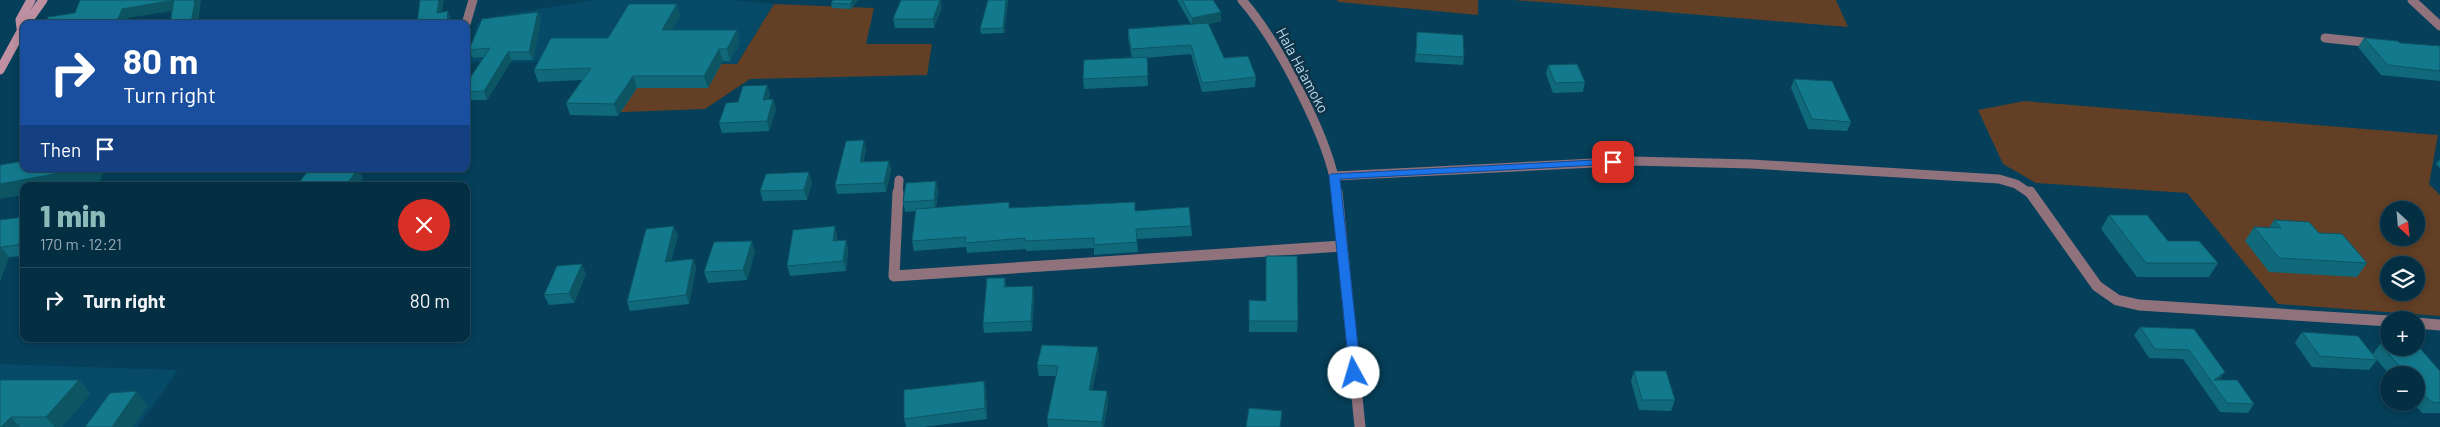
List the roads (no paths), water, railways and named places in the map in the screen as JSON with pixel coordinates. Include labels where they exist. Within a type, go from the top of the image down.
[{"type":"main road","points":[[20,20],[31,0]]},
{"type":"main road","points":[[29,20],[43,0]]},
{"type":"main road","points":[[37,9],[47,0]]},
{"type":"main road","points":[[0,70],[20,33]]},
{"type":"street","points":[[467,20],[473,0]]},
{"type":"street","name":"Hala Ha'amoko","points":[[1242,0],[1257,17],[1303,96],[1335,176],[1360,427]]},
{"type":"street","points":[[2412,0],[2440,26]]},
{"type":"street","points":[[2324,38],[2382,43]]},
{"type":"street","points":[[1335,176],[1632,161],[1751,164],[1999,179],[2028,190],[2097,286],[2117,300],[2139,305],[2380,321]]},
{"type":"street","points":[[899,180],[894,276],[1342,246]]},
{"type":"street","points":[[2425,324],[2440,325]]}]
